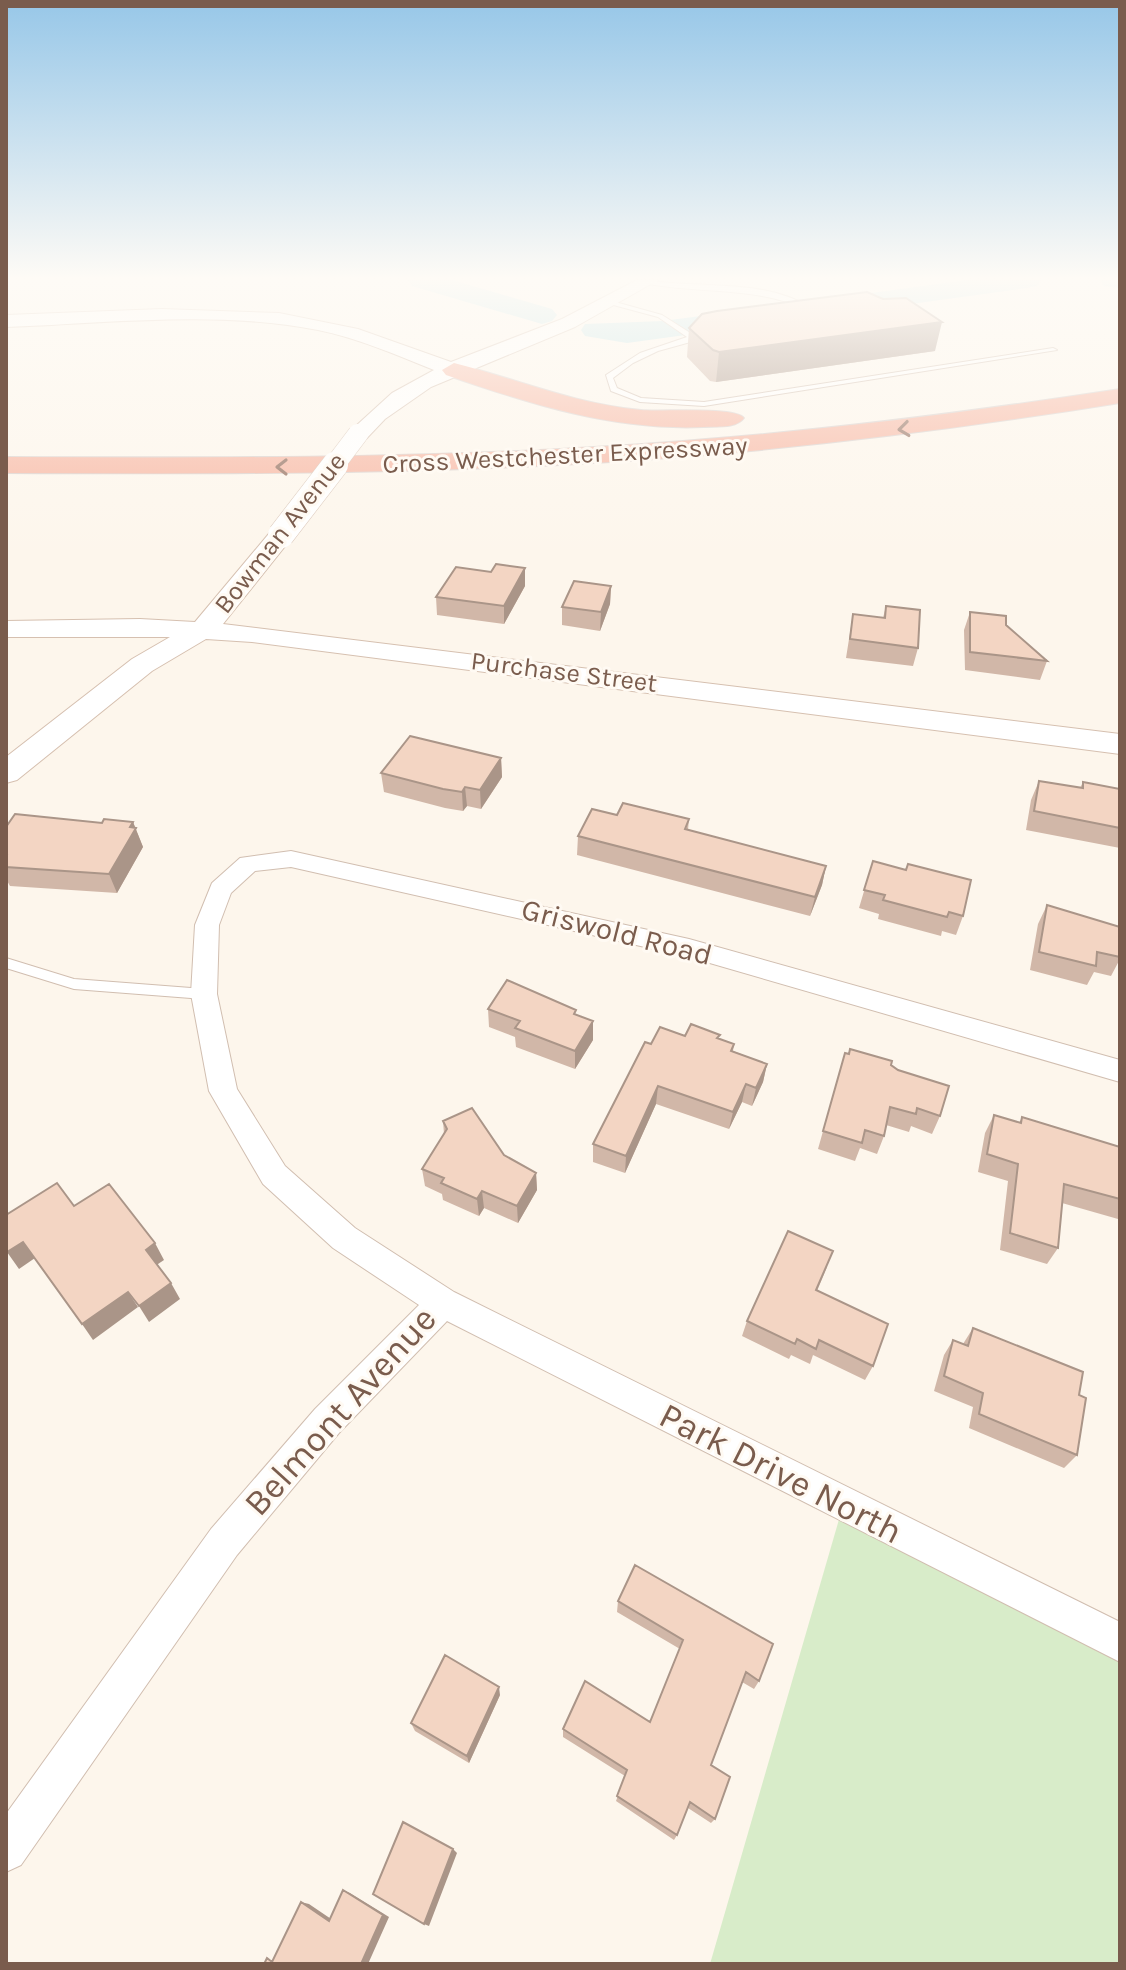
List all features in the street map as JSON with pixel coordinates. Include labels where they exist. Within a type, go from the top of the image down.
[{"type":"highway","points":[[460,372],[558,406],[623,418],[682,421],[810,413]]},
{"type":"highway","points":[[856,409],[1120,383]]},
{"type":"highway","name":"Cross Westchester Expressway","points":[[6,465],[308,467],[603,457],[880,432],[1120,396]]},
{"type":"highway","points":[[936,450],[1120,422]]},
{"type":"highway","points":[[833,462],[879,457]]},
{"type":"highway","points":[[6,490],[211,492]]},
{"type":"highway","name":"Cross Westchester Expressway","points":[[275,492],[354,491]]},
{"type":"main road","name":"Bowman Avenue","points":[[204,629],[358,434],[395,399],[450,372]]},
{"type":"main road","name":"Purchase Street","points":[[6,629],[204,629],[1120,744]]},
{"type":"main road","points":[[6,773],[142,665],[204,629]]},
{"type":"street","name":"Griswold Road","points":[[204,994],[207,925],[221,889],[248,864],[291,859],[689,948],[1120,1071]]},
{"type":"street","name":"Belmont Avenue","points":[[6,1850],[224,1542],[327,1421],[443,1303],[344,1238],[274,1175],[223,1091],[204,994]]},
{"type":"street","name":"Park Drive North","points":[[443,1303],[1120,1643]]},
{"type":"lane","points":[[615,372],[609,377],[614,389],[640,400],[704,404],[911,372]]},
{"type":"lane","points":[[6,963],[74,984],[204,994]]},
{"type":"green space","points":[[840,1516],[1120,1648],[1120,1964],[710,1964]]},
{"type":"building","points":[[496,564],[525,568],[504,606],[436,597],[456,567],[491,572]]},
{"type":"building","points":[[574,581],[611,586],[601,612],[562,607]]},
{"type":"building","points":[[886,606],[920,610],[918,648],[850,639],[853,614],[885,618]]},
{"type":"building","points":[[970,612],[1006,616],[1006,625],[1047,661],[970,652]]},
{"type":"building","points":[[410,736],[501,758],[480,790],[465,787],[462,792],[443,789],[381,773]]},
{"type":"building","points":[[1039,781],[1083,788],[1083,782],[1120,789],[1120,828],[1034,811]]},
{"type":"building","points":[[623,803],[689,819],[685,829],[826,866],[815,897],[578,836],[592,809],[617,815]]},
{"type":"building","points":[[15,814],[102,823],[104,819],[133,822],[130,827],[136,828],[109,874],[6,867],[6,827]]},
{"type":"building","points":[[873,861],[906,870],[908,864],[971,880],[963,916],[949,912],[947,917],[883,900],[885,895],[864,890]]},
{"type":"building","points":[[1047,905],[1120,927],[1120,957],[1097,952],[1096,966],[1039,952]]},
{"type":"building","points":[[507,980],[576,1010],[574,1014],[593,1021],[575,1051],[515,1028],[520,1021],[488,1009]]},
{"type":"building","points":[[691,1024],[734,1044],[731,1051],[767,1064],[756,1088],[746,1084],[733,1112],[658,1086],[626,1156],[593,1144],[645,1042],[651,1044],[660,1027],[685,1036]]},
{"type":"building","points":[[850,1049],[892,1061],[891,1065],[898,1070],[949,1086],[940,1116],[917,1108],[916,1114],[890,1107],[884,1136],[865,1130],[862,1143],[823,1131],[845,1053],[849,1054]]},
{"type":"building","points":[[472,1108],[504,1155],[536,1173],[517,1206],[482,1191],[477,1199],[441,1183],[444,1178],[422,1169],[447,1129],[443,1121]]},
{"type":"building","points":[[994,1115],[1021,1123],[1022,1117],[1120,1147],[1120,1199],[1064,1184],[1058,1248],[1010,1233],[1018,1164],[987,1154]]},
{"type":"building","points":[[57,1183],[74,1206],[109,1184],[155,1243],[146,1250],[171,1283],[139,1306],[128,1292],[82,1324],[23,1242],[6,1251],[6,1215]]},
{"type":"building","points":[[788,1231],[833,1251],[816,1290],[888,1324],[873,1366],[819,1340],[816,1349],[797,1339],[795,1344],[747,1321]]},
{"type":"building","points":[[973,1328],[1083,1372],[1079,1395],[1086,1398],[1077,1455],[979,1414],[983,1393],[944,1376],[953,1340],[968,1346]]},
{"type":"building","points":[[635,1565],[773,1644],[759,1681],[746,1672],[711,1765],[730,1777],[715,1819],[690,1802],[677,1835],[617,1796],[627,1770],[563,1729],[585,1681],[650,1722],[683,1640],[618,1601]]},
{"type":"building","points":[[445,1655],[499,1687],[467,1756],[411,1723]]},
{"type":"building","points":[[403,1822],[453,1849],[424,1924],[373,1894]]},
{"type":"building","points":[[343,1890],[383,1915],[361,1964],[264,1964],[267,1958],[272,1962],[301,1902],[329,1921]]}]
